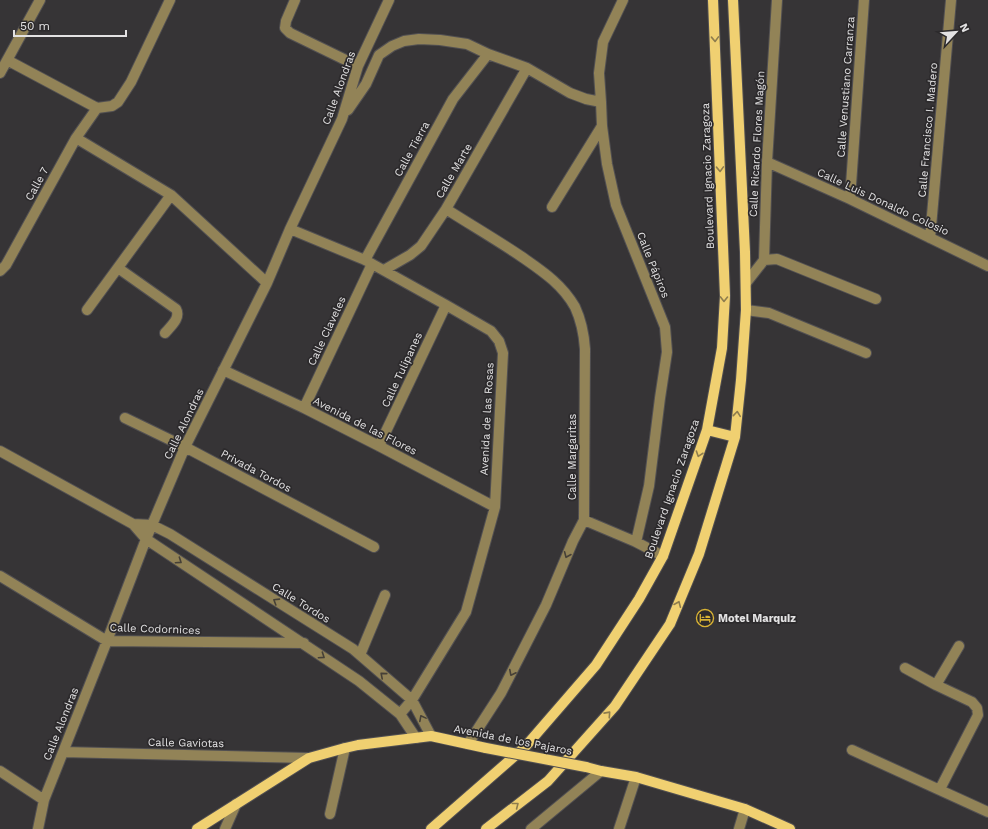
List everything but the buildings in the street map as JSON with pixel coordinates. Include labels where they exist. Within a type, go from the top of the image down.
[{"type":"main road","name":"Boulevard Ignacio Zaragoza","points":[[431,829],[525,747],[596,665],[639,599],[664,556],[707,430],[722,348],[725,296],[713,0]]},
{"type":"main road","points":[[486,829],[548,780],[615,706],[670,624],[699,554],[735,437],[746,310],[746,283],[733,0]]},
{"type":"main road","points":[[707,430],[735,437]]},
{"type":"main road","name":"Avenida de los Pajaros","points":[[236,804],[309,758],[358,745],[431,736],[636,777],[745,809],[790,829]]},
{"type":"main road","points":[[197,829],[236,804]]},
{"type":"street","points":[[0,73],[40,0]]},
{"type":"street","points":[[7,60],[97,108],[112,106],[118,102],[131,82],[170,0]]},
{"type":"street","points":[[295,0],[286,21],[285,28],[290,33],[358,66]]},
{"type":"street","name":"Calle Alondras","points":[[38,829],[44,800],[146,539],[185,447],[268,283],[290,229],[342,118],[358,66],[389,0]]},
{"type":"street","name":"Calle Pápiros","points":[[623,0],[602,42],[599,73],[602,126],[607,164],[616,205],[665,327],[667,352],[650,486],[636,542]]},
{"type":"street","name":"Calle Ricardo Flores Magón","points":[[764,260],[766,162],[777,0]]},
{"type":"street","name":"Calle Venustiano Carranza","points":[[850,199],[864,0]]},
{"type":"street","name":"Calle Francisco I. Madero","points":[[930,238],[951,0]]},
{"type":"street","points":[[342,118],[366,84],[380,55],[392,46],[404,41],[419,39],[440,40],[466,44],[488,54],[527,68],[570,93],[586,99],[601,102]]},
{"type":"street","name":"Calle Tierra","points":[[369,262],[453,100],[488,54]]},
{"type":"street","name":"Calle Marte","points":[[384,270],[410,255],[421,246],[446,209],[527,68]]},
{"type":"street","name":"Calle 7","points":[[0,272],[6,265],[76,138],[97,108]]},
{"type":"street","points":[[552,207],[602,126]]},
{"type":"street","points":[[76,138],[171,195],[268,283]]},
{"type":"street","name":"Calle Luis Donaldo Colosio","points":[[766,162],[850,199],[988,266]]},
{"type":"street","points":[[87,310],[171,195]]},
{"type":"street","name":"Calle Margaritas","points":[[446,209],[508,247],[548,275],[563,290],[575,308],[582,328],[585,349],[584,520],[573,541],[546,605],[501,693],[468,744]]},
{"type":"street","name":"Avenida de las Rosas","points":[[290,229],[369,262],[446,304],[492,331],[499,341],[503,353],[494,507],[466,612],[412,700],[400,714]]},
{"type":"street","points":[[746,283],[764,260],[777,260],[876,299]]},
{"type":"street","name":"Calle Claveles","points":[[304,408],[369,262]]},
{"type":"street","points":[[118,268],[176,309],[178,317],[165,333]]},
{"type":"street","name":"Calle Tulipanes","points":[[379,446],[446,304]]},
{"type":"street","points":[[746,310],[769,313],[866,353]]},
{"type":"street","name":"Avenida de las Flores","points":[[224,370],[379,446],[494,507]]},
{"type":"street","name":"Privada Tordos","points":[[126,418],[185,447],[374,547]]},
{"type":"street","name":"Calle Tordos","points":[[0,451],[133,524],[146,539],[359,681],[400,714],[416,738]]},
{"type":"street","points":[[584,520],[636,542],[664,556]]},
{"type":"street","name":"Calle Tordos","points":[[133,524],[152,526],[170,534],[353,650],[412,700],[431,736]]},
{"type":"street","name":"Calle Codornices","points":[[0,576],[107,641],[304,644]]},
{"type":"street","points":[[360,655],[384,595]]},
{"type":"street","points":[[936,685],[959,646]]},
{"type":"street","points":[[905,668],[972,702],[977,708],[978,715],[940,789]]},
{"type":"street","points":[[330,814],[345,748]]},
{"type":"street","points":[[852,750],[988,812]]},
{"type":"street","name":"Calle Gaviotas","points":[[63,752],[309,758]]},
{"type":"street","points":[[0,771],[44,800]]},
{"type":"street","points":[[531,829],[601,771]]},
{"type":"street","points":[[619,829],[636,777]]},
{"type":"street","points":[[225,829],[236,804]]},
{"type":"street","points":[[739,829],[745,809]]},
{"type":"place","name":"Motel Marquiz","points":[[705,618]]}]
